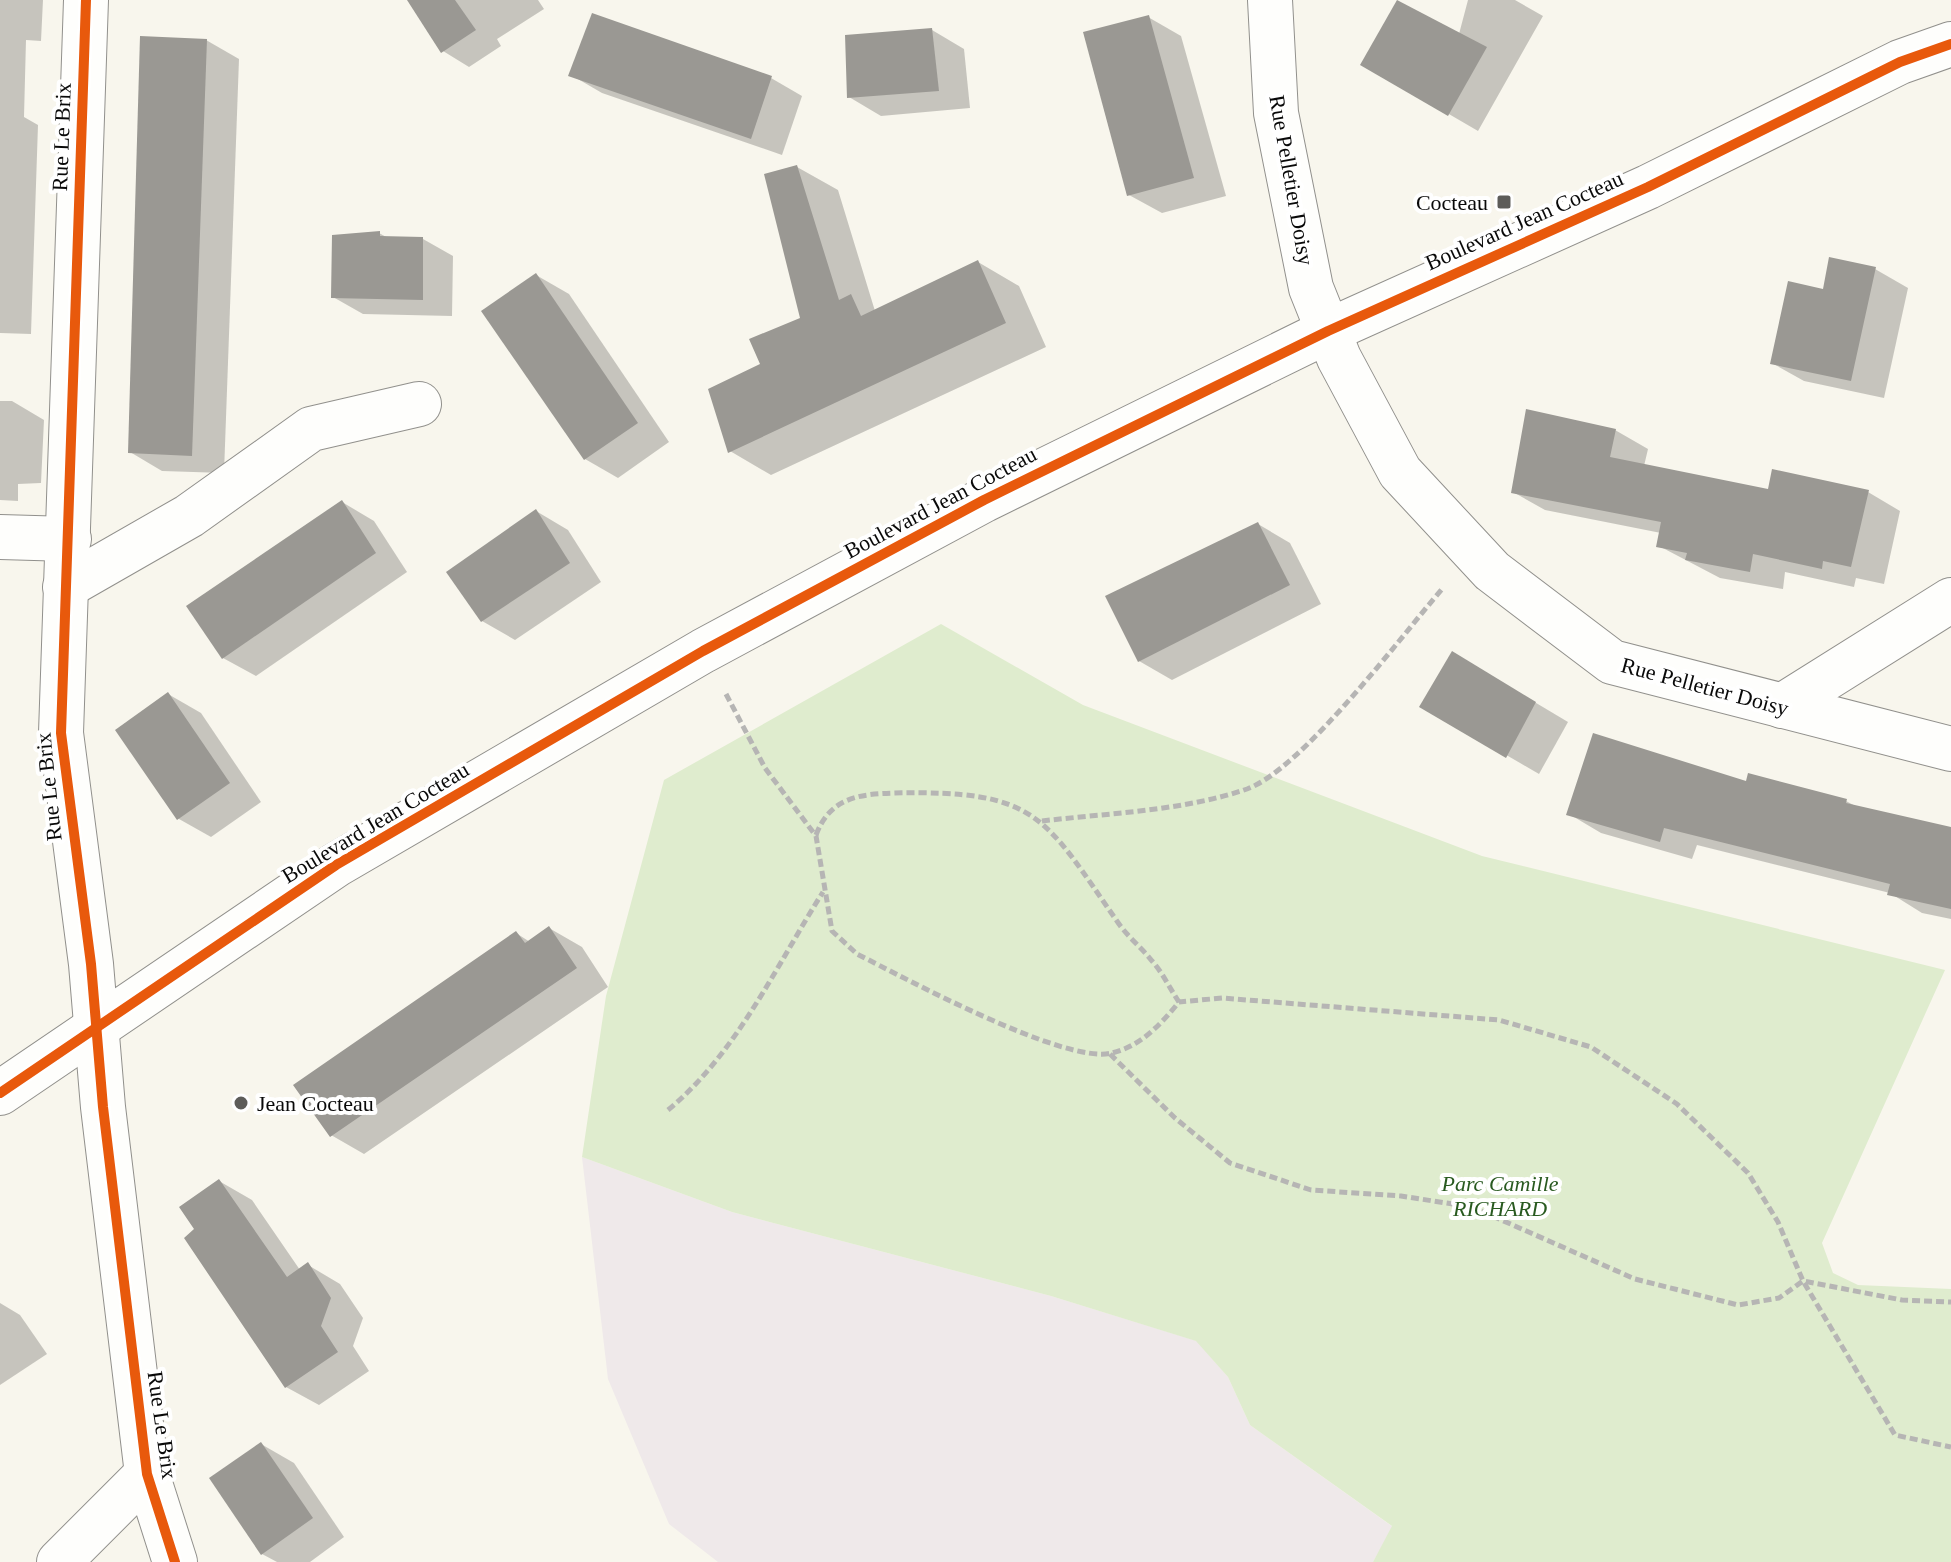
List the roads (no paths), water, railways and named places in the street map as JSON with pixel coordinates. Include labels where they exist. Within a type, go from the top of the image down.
[{"type":"street","name":"Rue Le Brix","points":[[86,0],[61,733],[91,964],[95,1026],[147,1474],[175,1562]]},
{"type":"street","name":"Rue Pelletier Doisy","points":[[1270,0],[1276,113],[1311,288],[1328,331],[1400,472],[1492,571],[1612,662],[1951,749]]},
{"type":"street","name":"Boulevard Jean Cocteau","points":[[0,1093],[336,865],[703,651],[984,500],[1328,331],[1648,187],[1900,62],[1951,44]]},
{"type":"street","points":[[65,587],[189,516],[311,429],[419,404]]},
{"type":"street","points":[[0,537],[69,539]]},
{"type":"street","points":[[1782,706],[1951,600]]},
{"type":"street","points":[[59,1562],[147,1474]]},
{"type":"place","name":"Cocteau","points":[[1504,202]]},
{"type":"place","name":"Jean Cocteau","points":[[241,1103]]},
{"type":"park label","name":"Parc Camille RICHARD","points":[[1500,1196]]}]
